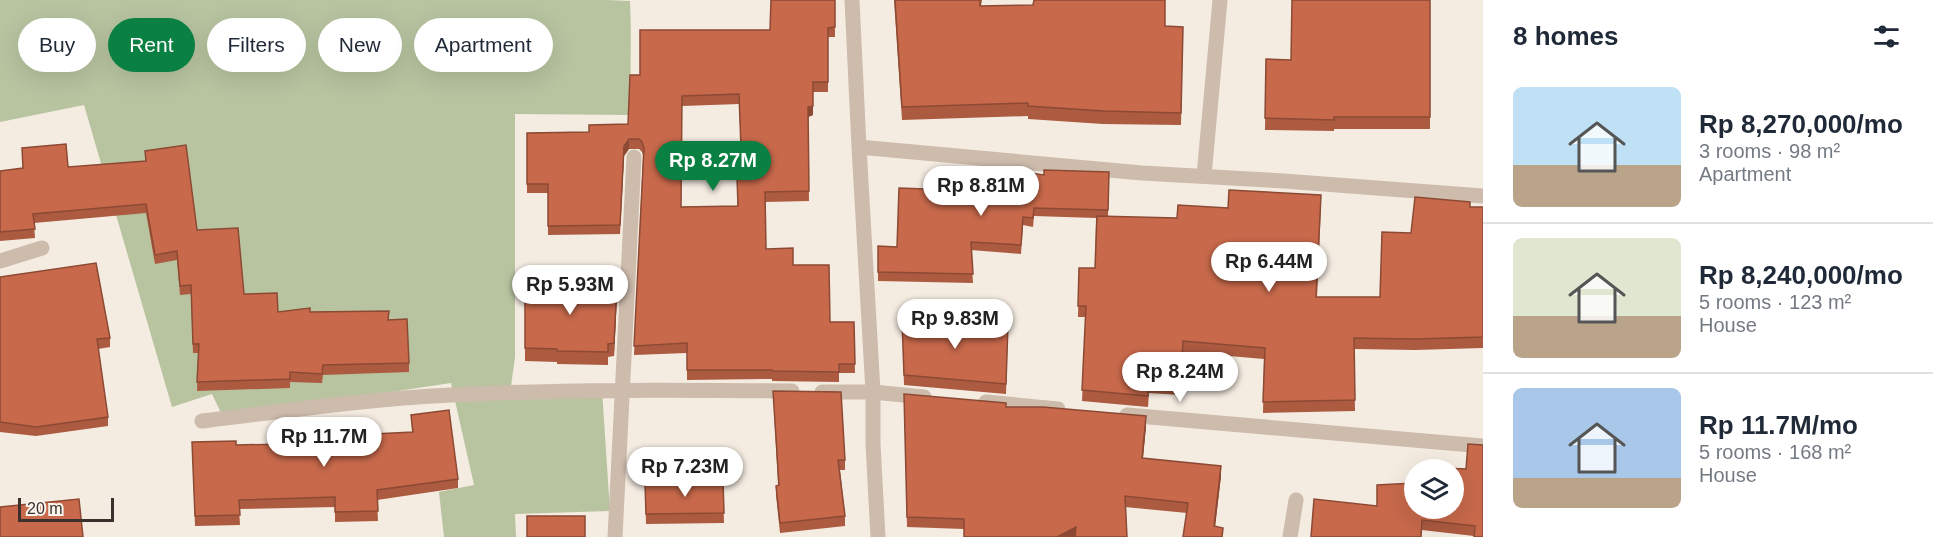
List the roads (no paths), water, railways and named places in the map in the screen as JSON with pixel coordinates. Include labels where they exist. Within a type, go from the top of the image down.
[{"type":"street","points":[[852,0],[873,392],[878,537]]},
{"type":"street","points":[[1204,176],[1220,0]]},
{"type":"street","points":[[859,147],[1142,173],[1483,196]]},
{"type":"street","points":[[615,537],[634,157]]},
{"type":"street","points":[[0,261],[42,248]]},
{"type":"street","points":[[202,421],[382,400],[450,395],[623,389],[873,392],[933,398]]},
{"type":"street","points":[[969,401],[1077,410]]},
{"type":"street","points":[[1112,413],[1483,446]]},
{"type":"street","points":[[1290,537],[1296,500]]}]
